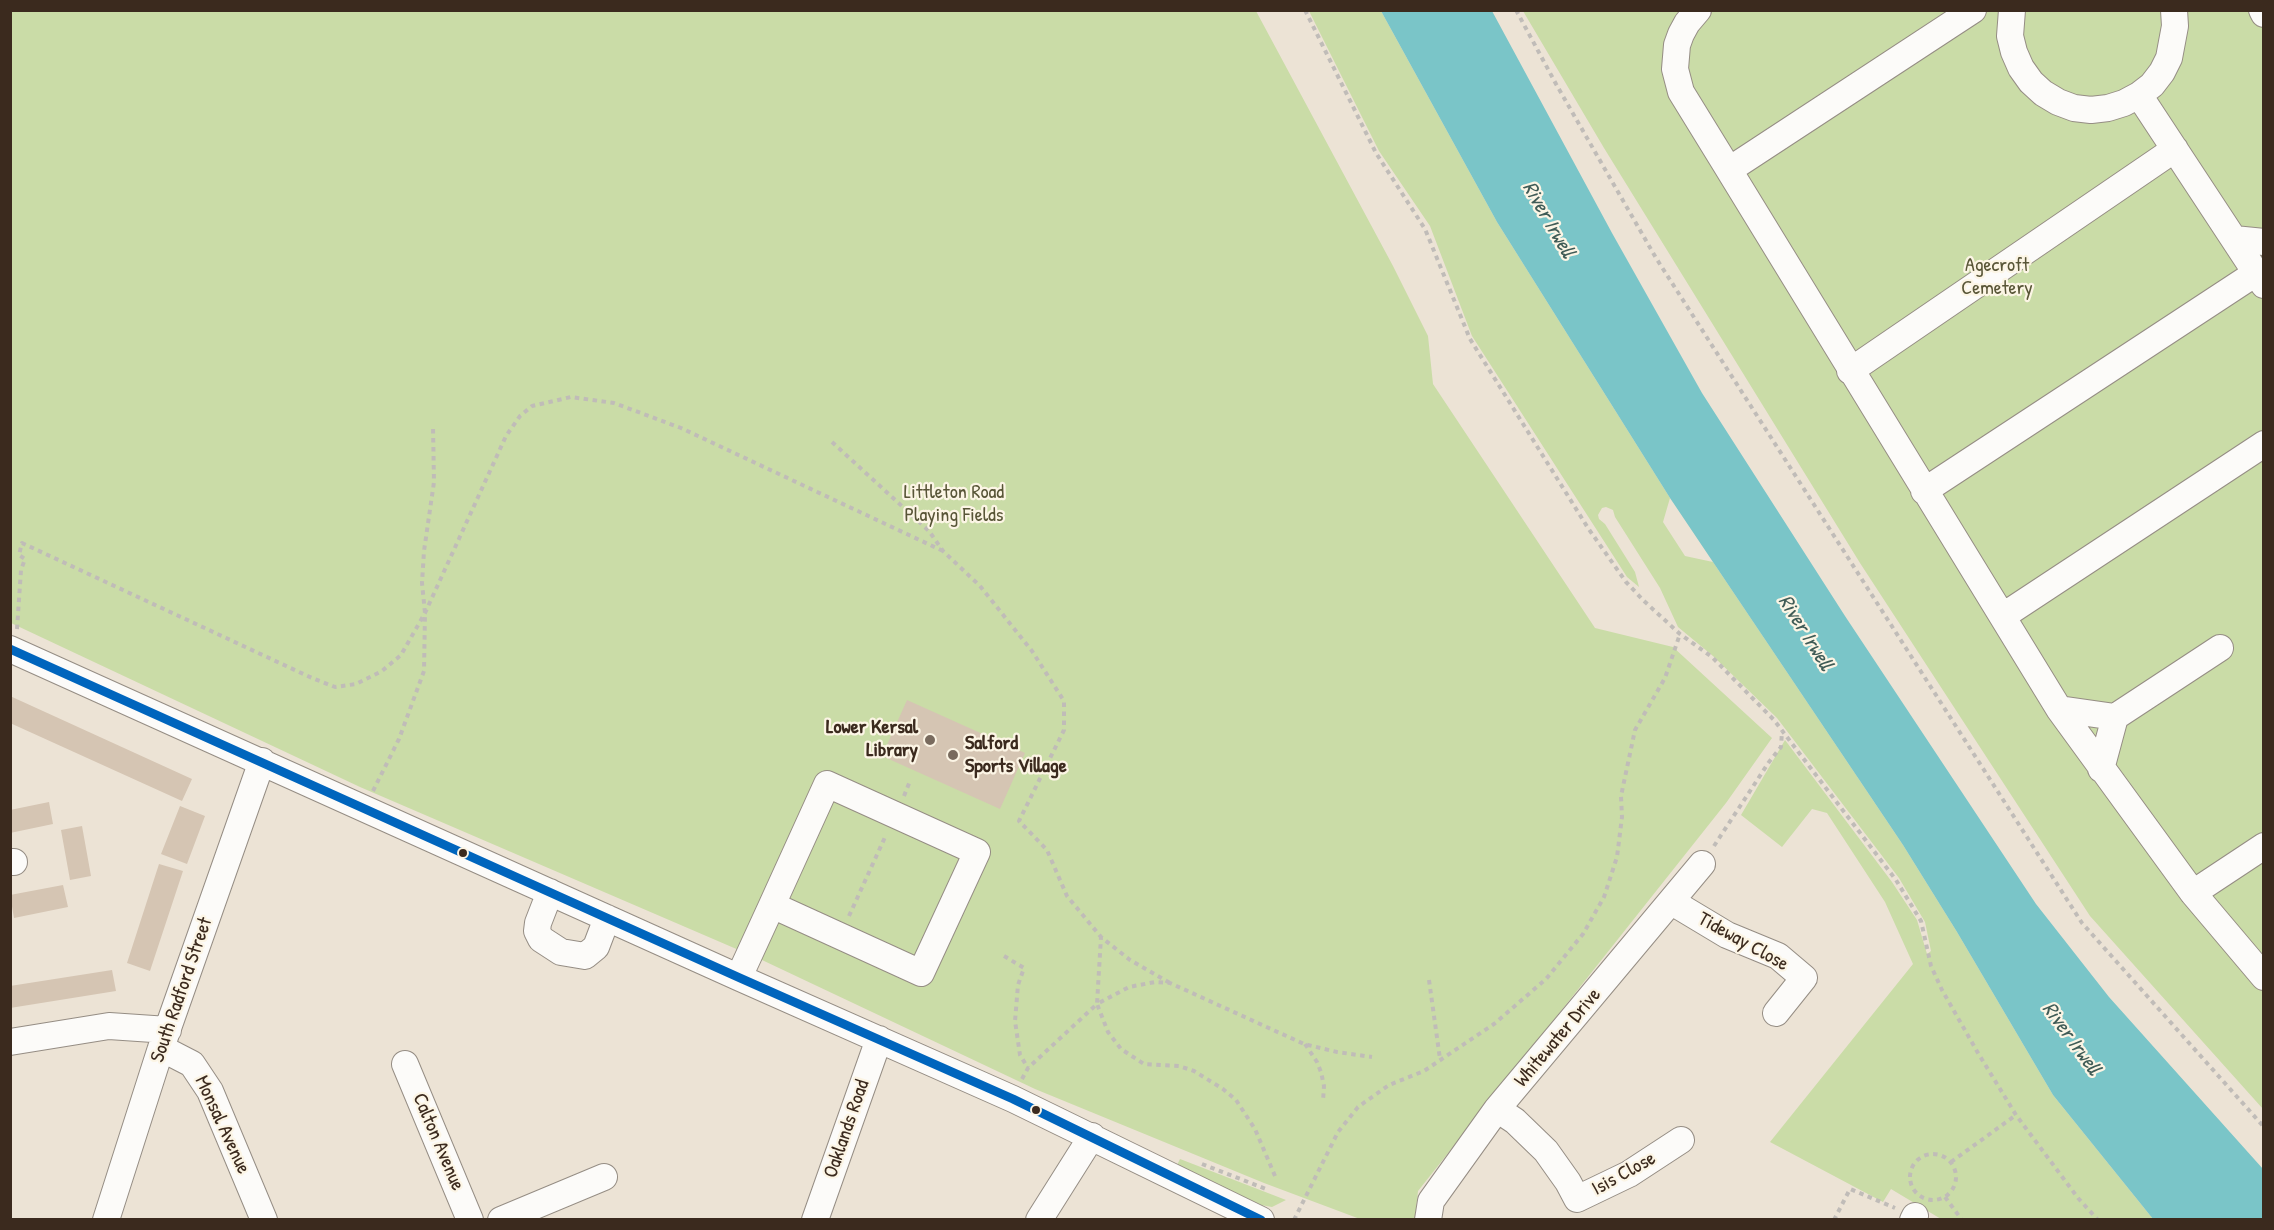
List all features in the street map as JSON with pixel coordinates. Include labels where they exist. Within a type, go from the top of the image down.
[{"type":"street","points":[[1698,10],[1687,23],[1677,45],[1676,75],[1681,92],[2059,709],[2193,893],[2264,977]]},
{"type":"street","points":[[1729,170],[1973,10]]},
{"type":"street","points":[[2012,10],[2010,36],[2021,68],[2043,93],[2074,108],[2091,110],[2124,104],[2139,95],[2162,72],[2169,58],[2175,26],[2174,10]]},
{"type":"street","points":[[1924,491],[2260,279],[2139,95]]},
{"type":"street","points":[[1850,371],[2175,149]]},
{"type":"street","points":[[2234,239],[2264,242]]},
{"type":"street","points":[[2003,616],[2264,444]]},
{"type":"street","points":[[2059,709],[2115,717],[2220,648]]},
{"type":"street","points":[[13,650],[1013,1099],[1092,1136],[1211,1209],[1261,1220]]},
{"type":"street","points":[[2101,769],[2115,717]]},
{"type":"street","name":"South Radford Street","points":[[106,1220],[165,1039],[262,761]]},
{"type":"street","points":[[740,978],[744,966],[827,784],[977,852],[921,973],[772,905]]},
{"type":"street","points":[[2193,893],[2264,846]]},
{"type":"street","name":"Whitewater Drive","points":[[1428,1220],[1431,1201],[1497,1109],[1702,864]]},
{"type":"street","points":[[549,892],[537,931],[542,939],[561,952],[585,956],[596,947],[607,918]]},
{"type":"street","name":"Tideway Close","points":[[1672,902],[1727,935],[1778,956],[1804,978],[1776,1013]]},
{"type":"street","points":[[10,1042],[109,1026],[165,1039]]},
{"type":"street","name":"Monsal Avenue","points":[[165,1039],[192,1064],[210,1091],[264,1220]]},
{"type":"street","name":"Oaklands Road","points":[[815,1220],[879,1039]]},
{"type":"street","name":"Calton Avenue","points":[[405,1064],[470,1220]]},
{"type":"street","name":"Isis Close","points":[[1497,1109],[1515,1121],[1546,1151],[1558,1166],[1577,1199],[1629,1174],[1681,1140]]},
{"type":"street","points":[[1039,1220],[1092,1136]]},
{"type":"street","points":[[501,1220],[604,1177]]},
{"type":"path","points":[[1305,10],[1376,153],[1425,229],[1470,339],[1588,528],[1626,582],[1680,634],[1712,657],[1782,730],[1896,880],[1921,921],[1931,966],[1942,990],[2016,1115],[2078,1198],[2098,1220]]},
{"type":"path","points":[[1516,10],[1656,258],[2082,923],[2264,1126]]},
{"type":"path","points":[[13,650],[21,570],[25,559],[19,555],[22,543],[301,673],[335,687],[356,684],[382,671],[401,655],[425,613],[506,436],[520,416],[532,406],[571,397],[615,403],[681,428],[943,551]]},
{"type":"path","points":[[364,808],[399,739],[424,670],[425,613],[422,583],[434,482],[433,426]]},
{"type":"path","points":[[832,442],[929,531],[943,551],[980,586],[1032,651],[1064,701],[1064,730],[1019,821],[1047,850],[1067,896],[1101,937],[1130,960],[1170,982],[1304,1044],[1336,1052],[1372,1057]]},
{"type":"path","points":[[1294,1220],[1338,1131],[1358,1107],[1389,1085],[1424,1071],[1477,1037],[1520,1003],[1570,952],[1594,916],[1604,897],[1617,857],[1621,827],[1621,796],[1635,730],[1665,678],[1680,634]]},
{"type":"path","points":[[1702,864],[1781,747],[1782,730]]},
{"type":"path","points":[[840,936],[910,781]]},
{"type":"path","points":[[1101,937],[1097,1004],[1108,1032],[1121,1049],[1144,1064],[1179,1066],[1194,1071],[1216,1084],[1236,1100],[1255,1129],[1275,1176]]},
{"type":"path","points":[[1004,956],[1024,968],[1018,985],[1015,1021],[1020,1055],[1028,1068]]},
{"type":"path","points":[[1429,980],[1440,1060]]},
{"type":"path","points":[[1013,1099],[1028,1068],[1097,1004],[1130,987],[1155,982],[1170,982]]},
{"type":"path","points":[[1304,1044],[1321,1072],[1324,1086],[1323,1101]]},
{"type":"path","points":[[1950,1162],[2016,1115]]},
{"type":"path","points":[[1938,1154],[1950,1162],[1954,1168],[1955,1184],[1946,1197],[1932,1200],[1918,1195],[1910,1182],[1910,1175],[1912,1167],[1922,1156],[1938,1154]]},
{"type":"path","points":[[1834,1220],[1850,1189],[1914,1218]]},
{"type":"path","points":[[1946,1197],[1962,1220]]},
{"type":"green space","name":"Littleton Road Playing Fields","points":[[10,11],[1256,11],[1393,266],[1428,336],[1433,384],[1595,628],[1673,647],[1772,738],[1726,803],[1418,1191],[1415,1219],[1360,1219],[1264,1183],[1035,1089],[762,960],[360,787],[11,623]]},
{"type":"green space","points":[[1309,11],[1381,11],[1497,222],[1670,498],[1663,522],[1685,556],[1713,562],[1903,845],[2053,1095],[2153,1219],[1941,1219],[1891,1189],[1883,1202],[1770,1142],[1913,964],[1885,902],[1827,813],[1812,809],[1782,847],[1741,815],[1785,740],[1892,882],[1917,920],[1927,954],[1931,951],[1925,922],[1899,878],[1777,718],[1713,656],[1678,627],[1660,588],[1615,517],[1613,510],[1602,508],[1598,515],[1599,519],[1605,524],[1635,572],[1639,587],[1627,577],[1472,336],[1430,226],[1379,151]]},
{"type":"green space","name":"Agecroft Cemetery","points":[[1523,11],[2263,11],[2263,1109],[2090,916],[1860,563],[1604,148]]},
{"type":"green space","points":[[1180,1159],[1286,1200],[1272,1207],[1261,1205],[1177,1165]]},
{"type":"water","name":"River Irwell","points":[[1381,11],[1492,11],[1702,393],[1845,616],[2036,904],[2109,997],[2263,1169],[2263,1219],[2153,1219],[2053,1095],[1903,845],[1670,498],[1497,222]]},
{"type":"building","points":[[10,696],[192,779],[182,801],[10,723]]},
{"type":"building","name":"Salford Sports Village","points":[[907,700],[1025,753],[1000,809],[882,756]]},
{"type":"building","points":[[49,802],[53,824],[10,833],[10,810]]},
{"type":"building","points":[[180,806],[205,816],[187,864],[161,854]]},
{"type":"building","points":[[82,826],[91,876],[70,880],[61,830]]},
{"type":"building","points":[[159,864],[183,871],[150,971],[127,963]]},
{"type":"building","points":[[63,885],[68,907],[14,918],[10,895]]},
{"type":"building","points":[[112,970],[116,991],[10,1008],[10,986]]},
{"type":"transit line","points":[[10,649],[1013,1099],[1261,1220]]},
{"type":"place","name":"Lower Kersal Library","points":[[930,740]]},
{"type":"place","name":"Salford Sports Village","points":[[953,755]]}]
